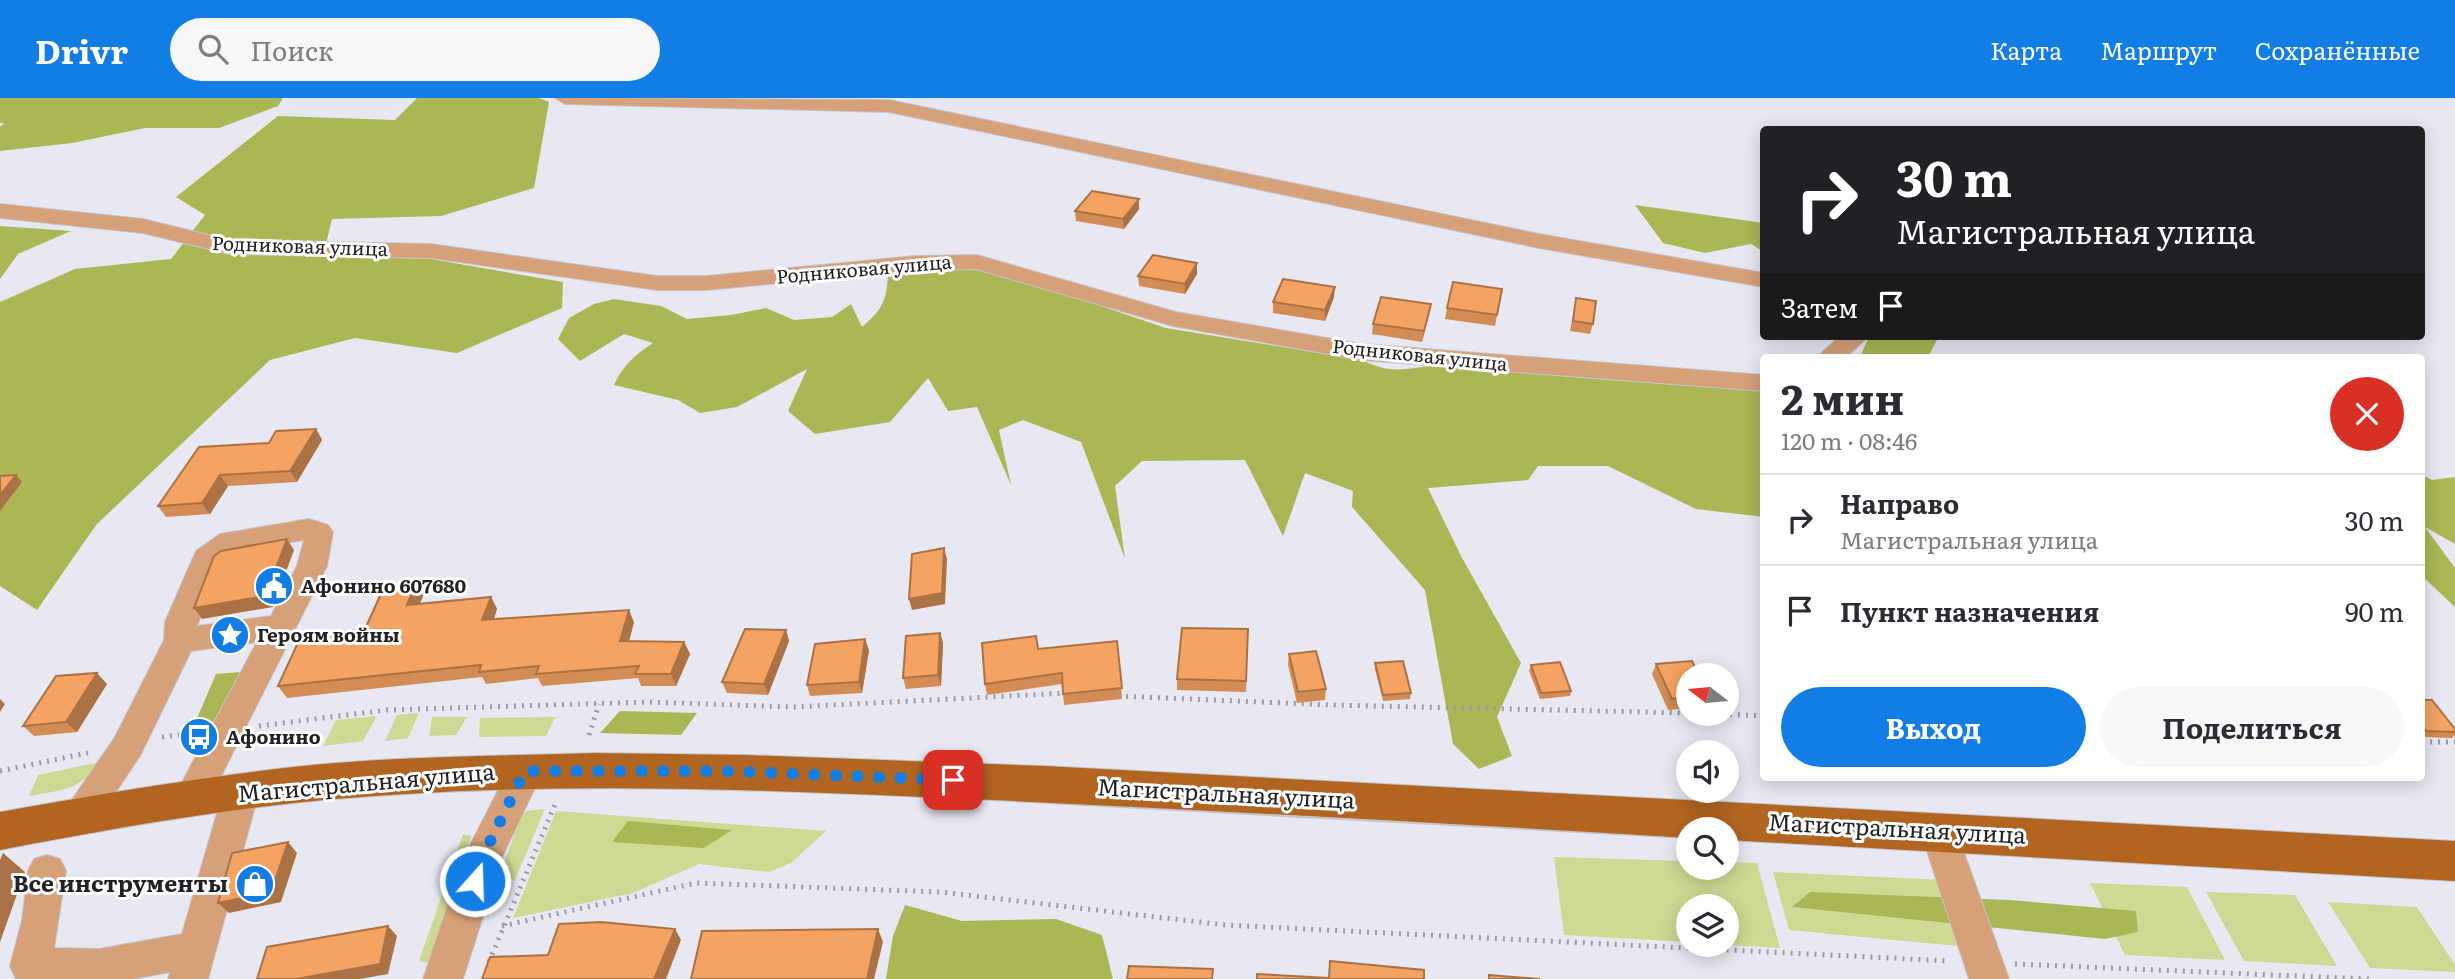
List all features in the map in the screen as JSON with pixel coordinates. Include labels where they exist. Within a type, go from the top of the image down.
[{"type":"main road","name":"Магистральная улица","points":[[0,831],[81,813],[241,792],[435,774],[721,771],[926,778],[1938,830],[2455,861]]},
{"type":"street","points":[[565,98],[889,106],[1539,242],[1760,279]]},
{"type":"street","name":"Родниковая улица","points":[[0,211],[143,226],[229,247],[431,251],[657,283],[707,283],[915,263],[977,262],[1173,319],[1362,352],[1760,383]]},
{"type":"street","points":[[1834,354],[1851,340]]},
{"type":"street","points":[[81,813],[128,746],[180,640],[181,622],[207,559],[232,541],[309,529],[318,533],[320,540],[306,579],[191,799]]},
{"type":"street","points":[[180,640],[281,627]]},
{"type":"street","points":[[443,979],[483,856],[525,771]]},
{"type":"street","points":[[47,871],[41,921],[30,966],[192,964],[241,792]]},
{"type":"street","points":[[1938,830],[1985,971]]},
{"type":"path","points":[[227,729],[387,710],[599,704],[793,707],[1073,694]]},
{"type":"path","points":[[1114,695],[1331,705],[1676,713]]},
{"type":"path","points":[[589,735],[599,704]]},
{"type":"path","points":[[1740,715],[1760,716]]},
{"type":"path","points":[[2425,742],[2455,741]]},
{"type":"path","points":[[486,968],[556,800]]},
{"type":"path","points":[[502,926],[696,883],[940,891],[1225,925],[1985,971],[2369,979]]},
{"type":"green space","points":[[0,98],[283,98],[278,106],[219,128],[145,128],[72,143],[0,151],[0,127],[4,123],[0,123]]},
{"type":"green space","points":[[417,98],[539,98],[549,102],[534,188],[441,216],[332,219],[323,256],[431,259],[563,282],[562,308],[457,353],[355,338],[270,360],[96,525],[37,610],[0,586],[0,302],[75,269],[171,259],[205,215],[176,197],[278,116],[395,120]]},
{"type":"green space","points":[[1635,205],[1760,222],[1760,250],[1751,244],[1705,253],[1663,243]]},
{"type":"green space","points":[[0,226],[71,231],[18,254],[0,279]]},
{"type":"green space","points":[[955,266],[1018,278],[1166,328],[1362,360],[1386,369],[1450,366],[1760,390],[1760,517],[1696,509],[1608,466],[1538,466],[1528,480],[1428,488],[1461,556],[1521,663],[1497,717],[1512,756],[1479,769],[1453,744],[1425,590],[1352,507],[1353,491],[1305,473],[1283,536],[1245,460],[1142,461],[1115,486],[1125,559],[1081,442],[1023,420],[999,430],[1011,485],[977,407],[948,411],[928,378],[890,422],[815,434],[788,411],[807,369],[737,407],[700,413],[678,400],[614,385],[630,361],[653,343],[624,334],[580,361],[558,339],[569,318],[594,304],[614,299],[661,306],[687,319],[731,315],[766,308],[794,320],[832,317],[851,304],[862,327],[875,315],[882,303],[888,272]]},
{"type":"green space","points":[[1867,340],[1937,340],[1930,354],[1861,354]]},
{"type":"green space","points":[[2425,476],[2432,480],[2455,477],[2455,544],[2425,527]]},
{"type":"green space","points":[[2425,527],[2455,568],[2455,607],[2425,579]]},
{"type":"green space","points":[[240,672],[215,723],[195,723],[216,674]]},
{"type":"green space","points":[[620,711],[697,713],[681,735],[600,733]]},
{"type":"green space","points":[[419,713],[408,738],[385,741],[397,715]]},
{"type":"green space","points":[[377,716],[363,741],[323,746],[336,720]]},
{"type":"green space","points":[[432,717],[467,717],[456,735],[429,736]]},
{"type":"green space","points":[[555,717],[546,736],[479,737],[480,718]]},
{"type":"green space","points":[[100,762],[85,779],[69,788],[29,796],[38,775]]},
{"type":"green space","points":[[545,809],[515,880],[497,883],[520,818],[526,811]]},
{"type":"green space","points":[[556,811],[826,831],[791,863],[769,872],[699,864],[633,893],[513,918]]},
{"type":"green space","points":[[628,821],[732,830],[704,848],[612,842]]},
{"type":"green space","points":[[463,834],[471,836],[430,963],[419,961]]},
{"type":"green space","points":[[1554,857],[1676,861],[1676,880],[1739,880],[1739,862],[1757,863],[1780,948],[1739,946],[1739,894],[1676,894],[1676,941],[1564,935]]},
{"type":"green space","points":[[1773,872],[1945,880],[1968,947],[1789,930]]},
{"type":"green space","points":[[2090,883],[2187,887],[2225,960],[2125,955]]},
{"type":"green space","points":[[1810,892],[2010,900],[2136,911],[2138,932],[2105,939],[1792,907]]},
{"type":"green space","points":[[2206,892],[2295,895],[2337,966],[2244,961]]},
{"type":"green space","points":[[2328,902],[2417,907],[2455,965],[2455,972],[2370,968]]},
{"type":"green space","points":[[905,905],[962,921],[1056,919],[1102,935],[1113,979],[886,979],[893,936]]},
{"type":"building","points":[[1092,191],[1139,199],[1123,219],[1075,211]]},
{"type":"building","points":[[1153,255],[1197,263],[1185,284],[1138,276]]},
{"type":"building","points":[[1283,279],[1335,287],[1325,310],[1273,302]]},
{"type":"building","points":[[1453,282],[1502,289],[1497,315],[1447,308]]},
{"type":"building","points":[[1381,297],[1431,304],[1424,331],[1373,324]]},
{"type":"building","points":[[1576,298],[1596,301],[1593,324],[1573,321]]},
{"type":"building","points":[[316,429],[290,471],[220,475],[202,503],[158,506],[199,447],[269,443],[276,431]]},
{"type":"building","points":[[16,475],[0,495],[0,476]]},
{"type":"building","points":[[287,539],[265,596],[194,608],[214,556],[221,551]]},
{"type":"building","points":[[944,548],[942,593],[909,599],[912,554]]},
{"type":"building","points":[[416,584],[407,605],[491,597],[482,620],[629,610],[620,641],[684,642],[671,674],[635,674],[639,666],[536,674],[539,666],[479,672],[481,665],[278,686],[301,636],[365,629],[384,587]]},
{"type":"building","points":[[1182,628],[1248,629],[1246,681],[1177,679]]},
{"type":"building","points":[[745,629],[786,630],[764,684],[722,682]]},
{"type":"building","points":[[940,633],[938,675],[903,678],[906,636]]},
{"type":"building","points":[[1036,636],[1038,649],[1117,641],[1122,688],[1063,694],[1062,673],[985,684],[982,643]]},
{"type":"building","points":[[865,639],[859,682],[807,685],[815,644]]},
{"type":"building","points":[[1316,651],[1326,689],[1298,692],[1289,654]]},
{"type":"building","points":[[1403,661],[1411,693],[1383,695],[1375,663]]},
{"type":"building","points":[[1692,661],[1693,663],[1676,663],[1676,699],[1672,699],[1656,664]]},
{"type":"building","points":[[1560,662],[1571,691],[1541,693],[1531,665]]},
{"type":"building","points":[[97,673],[66,722],[23,726],[56,676]]},
{"type":"building","points":[[2425,700],[2432,700],[2455,732],[2426,731]]},
{"type":"building","points":[[288,842],[271,892],[218,903],[232,853]]},
{"type":"building","points":[[601,922],[675,929],[654,979],[482,979],[490,957],[548,955],[559,924]]},
{"type":"building","points":[[388,926],[380,964],[296,979],[257,979],[267,947]]},
{"type":"building","points":[[878,929],[867,979],[691,979],[702,931]]},
{"type":"building","points":[[1330,961],[1424,970],[1424,979],[1257,979],[1257,974],[1329,978]]},
{"type":"building","points":[[1129,966],[1213,969],[1212,979],[1127,979]]},
{"type":"building","points":[[1489,975],[1540,979],[1489,979]]},
{"type":"place","name":"Афонино 607680","points":[[274,586]]},
{"type":"place","name":"Героям войны","points":[[230,635]]},
{"type":"place","name":"Афонино","points":[[199,737]]},
{"type":"place","name":"Все инструменты","points":[[255,884]]},
{"type":"route","points":[[475,881],[483,856],[525,771],[721,771],[953,780]]}]
